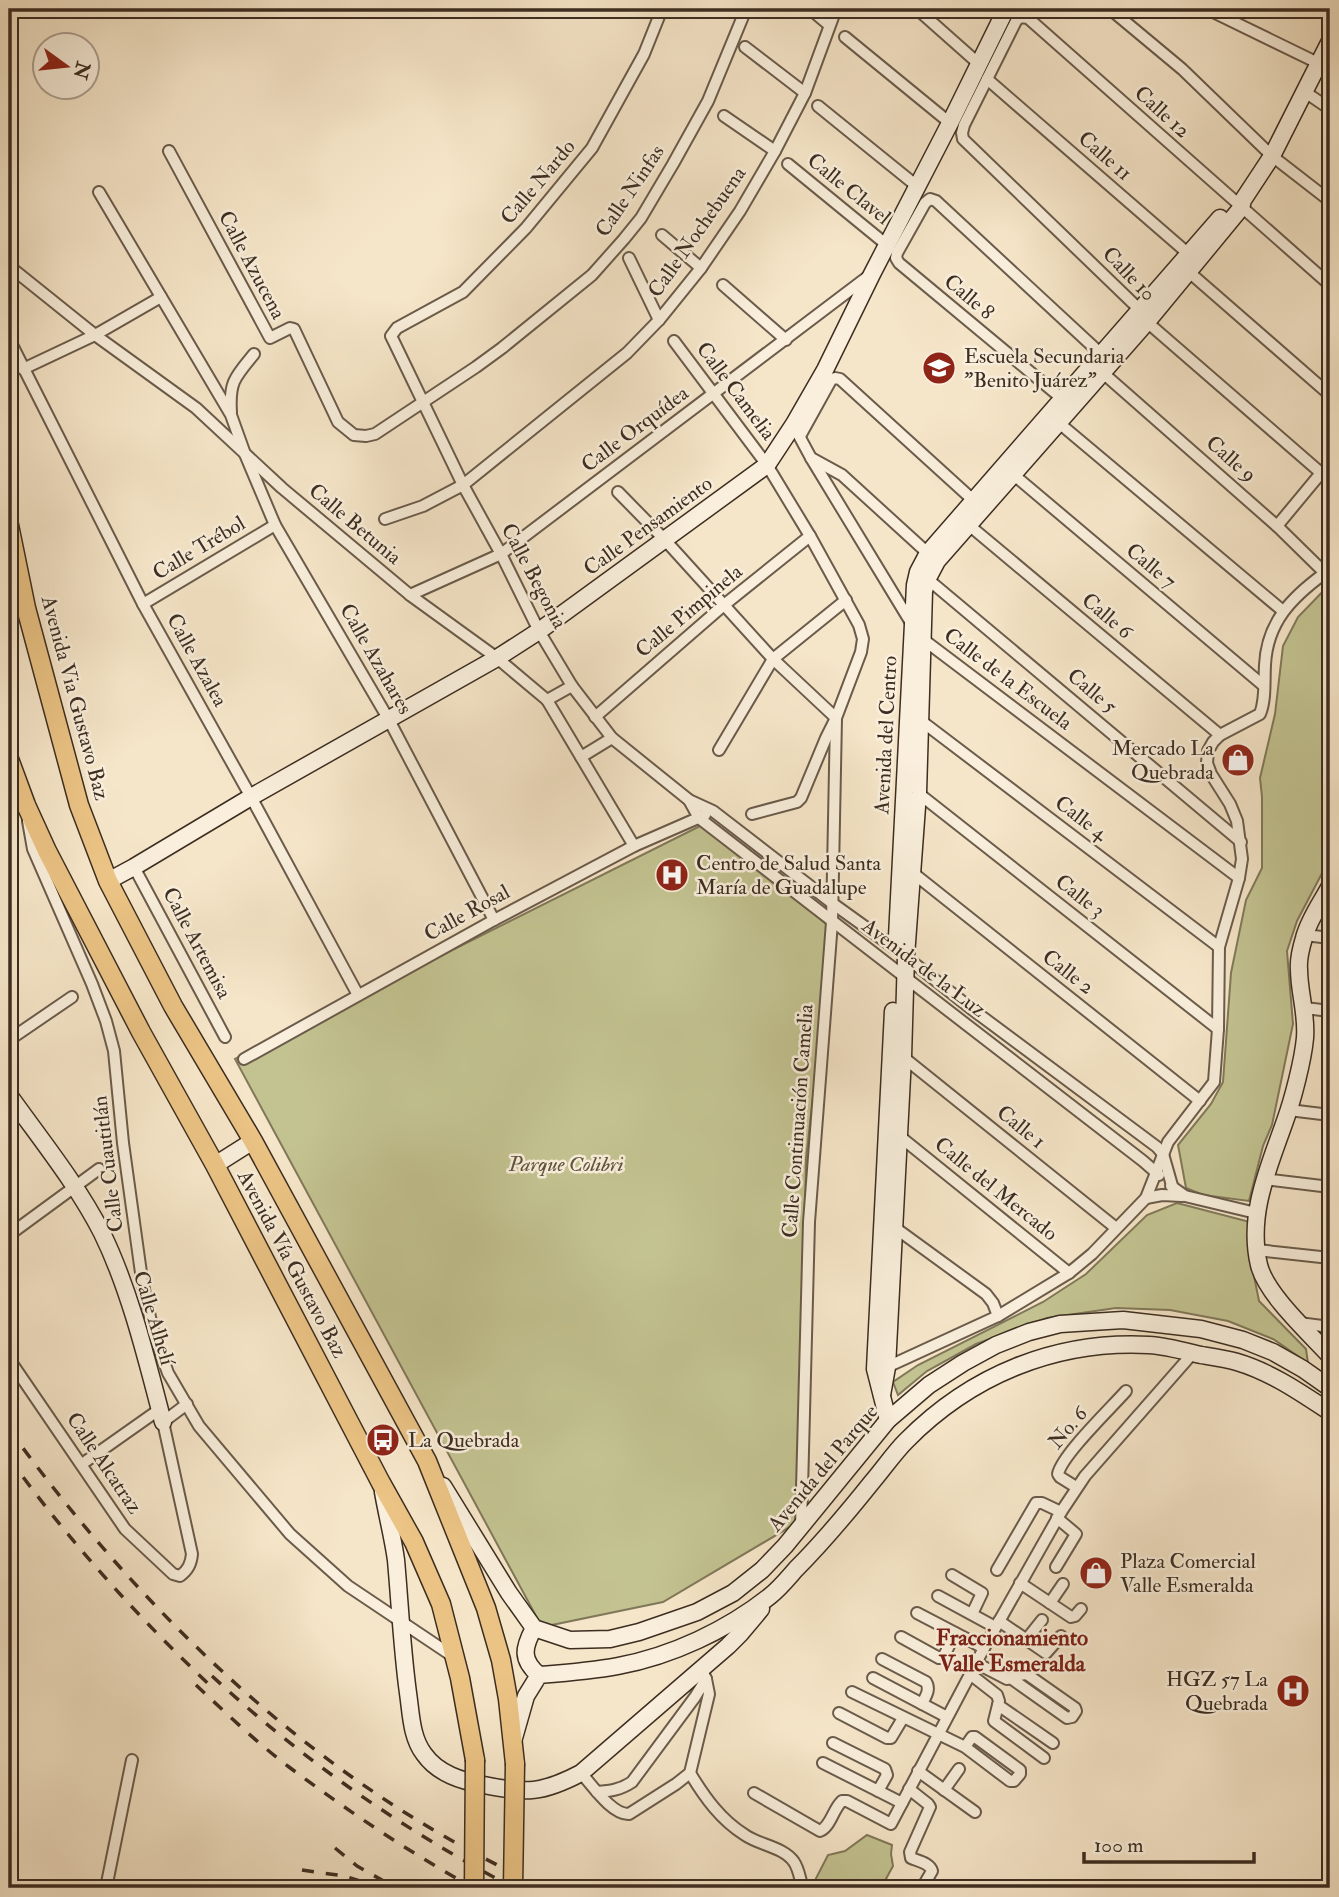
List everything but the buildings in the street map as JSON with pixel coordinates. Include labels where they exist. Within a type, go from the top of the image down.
[{"type":"main road","name":"Avenida Via Gustavo Baz","points":[[9,524],[26,608],[79,805],[108,881]]},
{"type":"main road","points":[[9,759],[26,805]]},
{"type":"main road","name":"Avenida Vía Gustavo Baz","points":[[26,805],[141,1032],[414,1542],[441,1604],[464,1699],[475,1760],[474,1888]]},
{"type":"main road","name":"Avenida Vía Gustavo Baz","points":[[108,881],[173,1006],[253,1141],[427,1461],[486,1608],[509,1699],[515,1765],[513,1888]]},
{"type":"street","name":"Calle Nardo","points":[[391,336],[397,328],[463,292],[526,228],[592,148],[645,54],[662,9]]},
{"type":"street","name":"Calle Ninfas","points":[[354,435],[375,434],[476,367],[593,275],[641,218],[673,164],[708,101],[746,9]]},
{"type":"street","points":[[810,9],[829,25]]},
{"type":"street","name":"Calle Nochebuena","points":[[385,519],[423,506],[463,485],[627,353],[659,320],[701,268],[740,211],[775,151],[805,93],[836,9]]},
{"type":"street","points":[[916,9],[979,64]]},
{"type":"street","name":"Calle Pensamiento","points":[[108,881],[539,631],[767,465],[797,430],[887,245],[924,193],[950,123],[1006,9]]},
{"type":"street","points":[[1110,9],[1182,69],[1272,156],[1330,201]]},
{"type":"street","points":[[1207,9],[1320,64]]},
{"type":"street","name":"Calle 12","points":[[987,79],[1016,22],[1020,17],[1028,18],[1330,285]]},
{"type":"street","points":[[845,37],[950,123]]},
{"type":"street","name":"Avenida del Centro","points":[[888,1420],[882,1395],[881,1368],[901,963],[915,585],[973,500],[1067,403],[1103,373],[1144,316],[1240,203],[1272,156],[1330,41]]},
{"type":"street","points":[[745,47],[805,93]]},
{"type":"street","name":"Calle 11","points":[[987,79],[1191,262],[1330,395]]},
{"type":"street","name":"Calle 10","points":[[987,79],[964,125],[963,139],[1144,316],[1321,473]]},
{"type":"street","points":[[1305,92],[1330,109]]},
{"type":"street","points":[[818,106],[936,201],[1101,354]]},
{"type":"street","points":[[724,116],[775,151]]},
{"type":"street","name":"Calle Azucena","points":[[169,151],[270,338],[286,329],[294,329],[338,422],[354,435]]},
{"type":"street","name":"Calle Clavel","points":[[788,164],[887,245]]},
{"type":"street","name":"Calle Azahares","points":[[99,192],[231,415],[275,525],[389,720],[494,920]]},
{"type":"street","name":"Calle 8","points":[[924,193],[925,203],[896,258],[899,263],[1067,403]]},
{"type":"street","points":[[662,235],[701,268]]},
{"type":"street","points":[[629,258],[659,320]]},
{"type":"street","name":"Calle Betunia","points":[[9,266],[95,335],[196,408],[282,488],[410,595],[497,657],[547,700],[634,846]]},
{"type":"street","name":"Calle Orquídea","points":[[410,595],[501,554],[872,274]]},
{"type":"street","points":[[723,285],[786,340]]},
{"type":"street","points":[[23,369],[95,335],[161,297]]},
{"type":"street","name":"Avenida del Centro","points":[[932,557],[970,526],[1059,423],[1067,403],[1101,354],[1144,316]]},
{"type":"street","name":"Calle Begonia","points":[[391,336],[463,485],[539,631],[572,686],[612,738],[688,800]]},
{"type":"street","name":"Calle Azalea","points":[[9,339],[143,604],[358,995]]},
{"type":"street","name":"Calle Camelia","points":[[674,341],[767,465]]},
{"type":"street","name":"Calle Azahares","points":[[231,415],[231,388],[254,354]]},
{"type":"street","name":"Calle 9","points":[[1103,373],[1277,526],[1328,576]]},
{"type":"street","points":[[932,557],[842,474],[811,458],[797,430],[831,380],[840,379],[973,500]]},
{"type":"street","points":[[1059,423],[1283,611]]},
{"type":"street","name":"Calle de la Escuela","points":[[811,458],[924,640],[1239,878]]},
{"type":"street","name":"Calle Continuación Camelia","points":[[752,814],[797,802],[801,798],[836,718],[861,652],[863,639],[846,600],[767,465]]},
{"type":"street","points":[[1277,526],[1321,473],[1330,466]]},
{"type":"street","name":"Calle 7","points":[[1014,475],[1264,686]]},
{"type":"street","points":[[618,492],[773,659],[836,718]]},
{"type":"street","name":"Calle Trébol","points":[[143,604],[275,525]]},
{"type":"street","name":"Calle 6","points":[[970,526],[1220,735]]},
{"type":"street","name":"Calle Pimpinela","points":[[595,716],[724,605],[810,536]]},
{"type":"street","name":"Avenida del Centro","points":[[881,1368],[894,1227],[903,1056],[901,963],[913,873],[918,793],[924,640],[923,575]]},
{"type":"street","name":"Calle 5","points":[[923,575],[1241,842]]},
{"type":"street","points":[[881,1368],[998,1316],[1069,1273],[1092,1254],[1146,1198],[1173,1133],[1214,1082],[1219,947],[1242,859],[1237,821],[1230,804],[1211,774],[1207,763],[1208,751],[1220,735],[1260,714],[1264,705],[1265,653],[1271,634],[1283,611],[1305,587],[1328,576]]},
{"type":"street","points":[[719,750],[773,659],[846,600]]},
{"type":"street","points":[[547,700],[572,686]]},
{"type":"street","name":"Calle Continuación Camelia","points":[[801,1527],[809,1222],[832,922],[836,718]]},
{"type":"street","name":"Calle 4","points":[[920,720],[1219,947]]},
{"type":"street","points":[[581,757],[612,738]]},
{"type":"street","points":[[9,792],[26,805]]},
{"type":"street","name":"Calle 3","points":[[918,793],[1217,1029]]},
{"type":"street","name":"Avenida de la Luz","points":[[688,800],[699,818],[832,922],[973,1010],[1163,1154]]},
{"type":"street","name":"Avenida de la Luz","points":[[688,800],[713,811],[832,903],[901,963],[1143,1161],[1173,1189],[1185,1196],[1256,1213]]},
{"type":"street","name":"Calle Cuautitlán","points":[[26,805],[33,849],[92,984],[114,1051],[123,1143],[142,1280],[153,1331],[168,1373],[199,1426],[290,1534],[348,1587],[454,1658]]},
{"type":"street","name":"Calle Rosal","points":[[244,1059],[494,920],[634,846],[713,811]]},
{"type":"street","name":"Calle Artemisa","points":[[134,867],[225,1037]]},
{"type":"street","name":"Calle 2","points":[[913,873],[1200,1101]]},
{"type":"street","points":[[1330,886],[1304,935],[1299,970],[1305,1008],[1303,1051],[1289,1110],[1264,1179],[1256,1213],[1257,1250],[1264,1278],[1299,1324],[1330,1356]]},
{"type":"street","points":[[1304,935],[1330,938]]},
{"type":"street","points":[[9,1040],[72,997]]},
{"type":"street","points":[[1305,1008],[1330,1011]]},
{"type":"street","name":"Calle 1","points":[[903,1056],[1116,1228]]},
{"type":"street","name":"Calle Alhelí","points":[[9,1095],[75,1188],[101,1232],[117,1268],[141,1340],[161,1416],[192,1555],[191,1563],[180,1576]]},
{"type":"street","points":[[1289,1110],[1330,1115]]},
{"type":"street","name":"Calle del Mercado","points":[[898,1135],[1069,1273]]},
{"type":"street","points":[[215,1166],[253,1141]]},
{"type":"street","points":[[1163,1154],[1173,1189]]},
{"type":"street","points":[[9,1235],[99,1169]]},
{"type":"street","points":[[1264,1179],[1330,1186]]},
{"type":"street","points":[[1146,1198],[1162,1195],[1185,1196]]},
{"type":"street","points":[[894,1227],[986,1294],[998,1316]]},
{"type":"street","points":[[1257,1250],[1330,1258]]},
{"type":"street","name":"Avenida del Parque","points":[[534,1628],[570,1640],[610,1639],[697,1612],[733,1593],[762,1570],[801,1527],[888,1420],[929,1385],[963,1363],[996,1345],[1029,1332],[1060,1324],[1124,1320],[1201,1329],[1243,1340],[1293,1364],[1330,1388]]},
{"type":"street","points":[[1299,1324],[1330,1327]]},
{"type":"street","points":[[381,1483],[395,1557],[402,1646],[414,1732],[424,1754],[442,1770],[460,1780],[510,1791],[533,1791],[557,1786],[581,1773],[703,1673],[832,1530],[905,1442],[943,1408],[990,1378],[1035,1359],[1080,1350],[1152,1345],[1238,1362],[1263,1372],[1330,1412]]},
{"type":"street","points":[[754,1793],[820,1831],[825,1829],[842,1801],[847,1801],[891,1824],[976,1662],[1076,1487],[1193,1353]]},
{"type":"street","name":"Calle Alcatraz","points":[[9,1359],[125,1529],[169,1571],[180,1576]]},
{"type":"street","name":"No. 6","points":[[1076,1487],[1060,1477],[1059,1469],[1126,1391]]},
{"type":"street","points":[[82,1464],[161,1416],[187,1404]]},
{"type":"street","points":[[427,1461],[534,1628],[524,1653],[530,1667],[539,1675],[593,1670],[646,1659],[696,1641],[732,1622],[771,1595]]},
{"type":"street","points":[[997,1570],[1035,1503],[1042,1503],[1059,1515],[1076,1534],[1056,1567]]},
{"type":"street","points":[[951,1575],[982,1593],[972,1614]]},
{"type":"street","points":[[1020,1583],[1071,1617],[1081,1609]]},
{"type":"street","points":[[1049,1603],[1063,1584]]},
{"type":"street","points":[[938,1596],[997,1624],[1046,1653],[1061,1636]]},
{"type":"street","points":[[917,1613],[984,1648]]},
{"type":"street","points":[[1026,1640],[1042,1619]]},
{"type":"street","points":[[901,1637],[939,1658],[945,1654],[955,1633]]},
{"type":"street","points":[[882,1659],[926,1682],[929,1686],[922,1704]]},
{"type":"street","points":[[976,1662],[1007,1679],[1022,1674],[1028,1675],[1075,1707],[1076,1712],[1067,1718],[1012,1679]]},
{"type":"street","points":[[581,1773],[618,1812],[629,1814],[690,1773],[709,1695],[703,1673]]},
{"type":"street","points":[[597,1792],[616,1791],[632,1782],[695,1697],[703,1673]]},
{"type":"street","points":[[970,1674],[997,1695],[995,1721],[1044,1758]]},
{"type":"street","points":[[514,1738],[526,1696],[539,1675]]},
{"type":"street","points":[[873,1678],[947,1717]]},
{"type":"street","points":[[852,1692],[965,1747],[1010,1781],[1014,1781],[1020,1774],[1020,1770],[975,1737],[972,1737],[965,1747]]},
{"type":"street","points":[[998,1705],[1053,1744]]},
{"type":"street","points":[[839,1713],[887,1738],[891,1738],[903,1718]]},
{"type":"street","points":[[834,1743],[885,1769],[887,1775],[878,1791]]},
{"type":"street","points":[[106,1888],[131,1760]]},
{"type":"street","points":[[823,1762],[902,1803]]},
{"type":"street","points":[[944,1790],[959,1769]]},
{"type":"street","points":[[918,1771],[975,1812]]},
{"type":"street","points":[[690,1773],[705,1799],[725,1820],[746,1836],[786,1855],[794,1862],[803,1888]]},
{"type":"street","points":[[909,1789],[930,1807],[910,1852],[911,1858],[931,1868],[932,1871],[922,1888]]},
{"type":"green space","points":[[1329,585],[1330,858],[1297,921],[1287,951],[1293,1024],[1272,1125],[1263,1146],[1249,1201],[1203,1195],[1186,1188],[1178,1145],[1211,1104],[1223,1082],[1231,973],[1246,900],[1262,868],[1260,778],[1275,714],[1283,646],[1298,617]]},
{"type":"green space","name":"Parque Colibri","points":[[708,822],[832,929],[806,1159],[800,1521],[663,1602],[542,1627],[235,1059]]},
{"type":"green space","points":[[1177,1203],[1250,1222],[1250,1256],[1259,1301],[1306,1349],[1308,1363],[1273,1339],[1228,1321],[1170,1310],[1116,1308],[1047,1318],[976,1344],[927,1371],[898,1395],[893,1382],[918,1365],[1043,1302],[1086,1274],[1147,1215]]},
{"type":"green space","points":[[867,1835],[892,1845],[893,1866],[881,1888],[811,1888],[828,1855],[845,1851]]},
{"type":"railway","points":[[9,1429],[63,1500],[120,1568],[182,1633],[247,1694],[317,1751],[390,1803],[466,1849],[546,1888]]},
{"type":"railway","points":[[9,1458],[106,1578],[214,1689]]},
{"type":"railway","points":[[212,1676],[283,1737],[356,1792],[433,1842],[514,1888]]},
{"type":"railway","points":[[196,1685],[289,1767],[403,1846],[474,1888]]},
{"type":"railway","points":[[335,1848],[357,1866],[396,1888]]},
{"type":"railway","points":[[302,1870],[344,1876],[383,1888]]},
{"type":"place","name":"Escuela Secundaria \"Benito Juárez\"","points":[[939,368]]},
{"type":"place","name":"Mercado La Quebrada","points":[[1238,760]]},
{"type":"place","name":"Centro de Salud Santa María de Guadalupe","points":[[672,875]]},
{"type":"place","name":"La Quebrada","points":[[383,1440]]},
{"type":"place","name":"Plaza Comercial Valle Esmeralda","points":[[1096,1573]]},
{"type":"place","name":"HGZ 57 La Quebrada","points":[[1293,1691]]},
{"type":"district","name":"Fraccionamiento Valle Esmeralda","points":[[1012,1650]]}]
